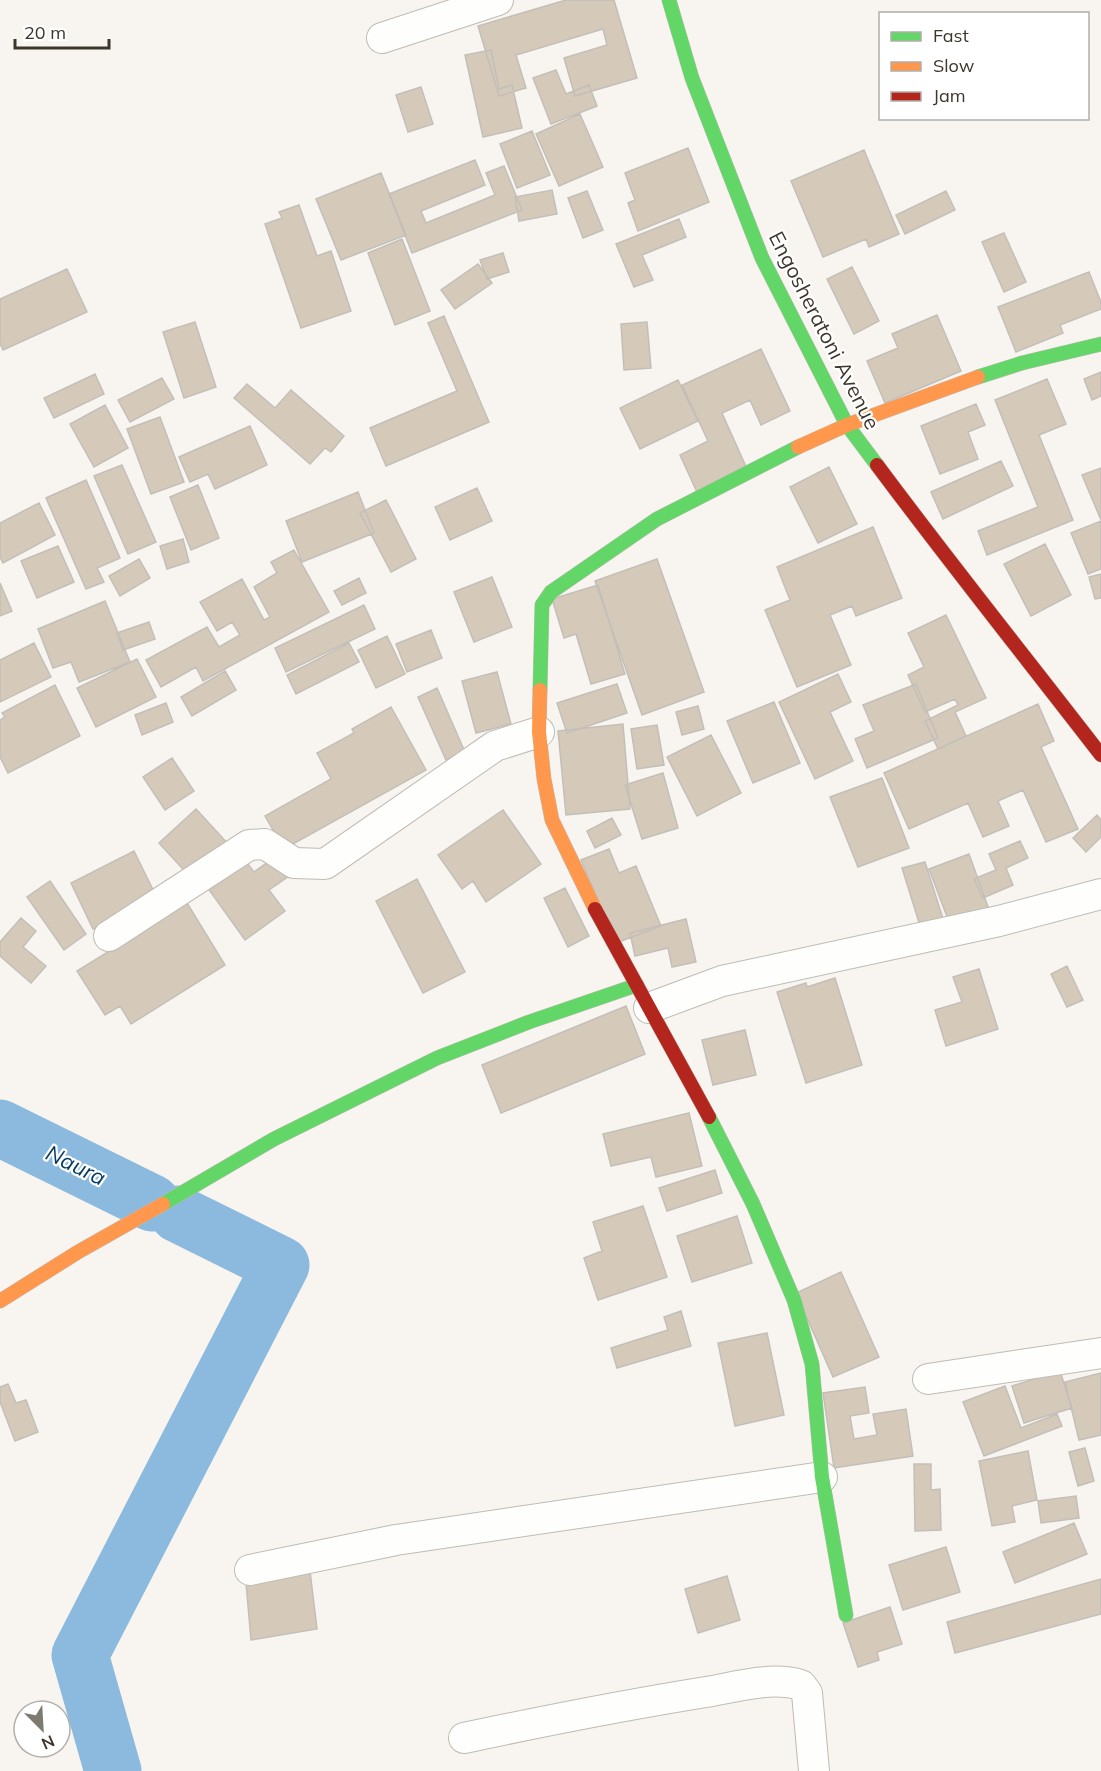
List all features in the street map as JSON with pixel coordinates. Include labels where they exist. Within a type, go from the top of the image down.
[{"type":"street","points":[[382,38],[498,0]]},
{"type":"street","name":"Engosheratoni Avenue","points":[[669,0],[692,78],[762,258],[847,425],[942,552],[1101,755]]},
{"type":"street","points":[[846,1615],[822,1477],[812,1364],[794,1300],[753,1203],[720,1137],[595,909],[552,820],[544,779],[539,732],[542,605],[551,592],[657,519],[762,465],[847,425],[947,387],[1011,366],[1101,344]]},
{"type":"street","points":[[108,936],[249,845],[266,844],[294,863],[325,864],[495,746],[539,732]]},
{"type":"street","points":[[0,1301],[78,1252],[274,1139],[437,1058],[529,1022],[999,921],[1101,894]]},
{"type":"street","points":[[928,1379],[1101,1353]]},
{"type":"street","points":[[250,1570],[418,1537],[822,1477]]},
{"type":"street","points":[[464,1738],[623,1705],[770,1682],[791,1682],[801,1685],[807,1693],[814,1771]]},
{"type":"building","points":[[566,0],[614,0],[637,78],[575,96],[564,58],[607,45],[603,29],[516,55],[526,88],[499,96],[478,26]]},
{"type":"building","points":[[491,50],[499,89],[512,85],[522,128],[483,137],[465,55]]},
{"type":"building","points":[[556,70],[566,94],[589,85],[597,106],[551,124],[533,78]]},
{"type":"building","points":[[421,87],[433,124],[408,132],[396,95]]},
{"type":"building","points":[[580,114],[603,167],[559,186],[536,134]]},
{"type":"building","points":[[532,131],[550,175],[517,188],[500,144]]},
{"type":"building","points":[[688,148],[709,202],[638,231],[628,203],[635,200],[625,173]]},
{"type":"building","points":[[864,150],[899,234],[869,247],[866,239],[823,257],[791,181]]},
{"type":"building","points":[[475,160],[485,185],[421,211],[426,223],[495,195],[486,173],[504,166],[522,210],[412,253],[389,194]]},
{"type":"building","points":[[381,173],[406,235],[341,260],[316,199]]},
{"type":"building","points":[[552,190],[557,214],[519,221],[515,197]]},
{"type":"building","points":[[587,191],[603,230],[583,238],[568,198]]},
{"type":"building","points":[[946,191],[955,210],[905,234],[896,215]]},
{"type":"building","points":[[299,205],[317,256],[331,251],[351,311],[301,328],[265,224],[282,218],[279,212]]},
{"type":"building","points":[[679,219],[686,237],[642,255],[653,280],[634,287],[616,244]]},
{"type":"building","points":[[1004,233],[1026,282],[1004,292],[982,242]]},
{"type":"building","points":[[402,239],[430,311],[395,325],[368,253]]},
{"type":"building","points":[[503,253],[509,272],[487,279],[480,260]]},
{"type":"building","points":[[478,264],[492,283],[455,309],[441,290]]},
{"type":"building","points":[[852,267],[879,321],[854,334],[827,279]]},
{"type":"building","points":[[67,269],[87,312],[3,350],[0,343],[0,299]]},
{"type":"building","points":[[1089,272],[1101,302],[1101,309],[1060,325],[1063,333],[1016,352],[998,307]]},
{"type":"building","points":[[937,315],[961,371],[885,403],[867,361],[898,348],[892,334]]},
{"type":"building","points":[[444,316],[489,422],[386,466],[370,428],[457,391],[428,323]]},
{"type":"building","points":[[195,322],[216,387],[184,398],[163,332]]},
{"type":"building","points":[[647,322],[651,368],[624,370],[621,324]]},
{"type":"building","points":[[761,349],[790,411],[761,425],[750,400],[722,413],[747,469],[697,492],[680,455],[708,441],[682,385]]},
{"type":"building","points":[[1101,372],[1101,396],[1092,400],[1084,379]]},
{"type":"building","points":[[95,374],[104,394],[54,418],[44,398]]},
{"type":"building","points":[[162,378],[174,399],[130,422],[118,400]]},
{"type":"building","points":[[1047,379],[1066,424],[1039,435],[1073,520],[987,555],[978,531],[1038,507],[995,400]]},
{"type":"building","points":[[678,380],[698,421],[640,449],[620,408]]},
{"type":"building","points":[[247,384],[275,408],[291,390],[344,436],[331,452],[325,448],[310,464],[234,398]]},
{"type":"building","points":[[976,404],[985,425],[968,432],[978,459],[940,474],[921,426]]},
{"type":"building","points":[[105,405],[128,448],[94,467],[70,424]]},
{"type":"building","points":[[160,417],[184,482],[151,494],[127,429]]},
{"type":"building","points":[[250,426],[267,465],[215,489],[208,474],[190,482],[179,457]]},
{"type":"building","points":[[1001,461],[1013,486],[943,519],[931,492]]},
{"type":"building","points":[[122,465],[156,542],[128,554],[94,476]]},
{"type":"building","points":[[829,467],[857,524],[818,543],[790,487]]},
{"type":"building","points":[[1101,468],[1101,520],[1082,475]]},
{"type":"building","points":[[86,480],[120,558],[97,568],[104,582],[86,589],[46,498]]},
{"type":"building","points":[[198,485],[219,538],[191,550],[170,497]]},
{"type":"building","points":[[477,488],[492,521],[450,540],[435,507]]},
{"type":"building","points":[[358,492],[374,533],[302,562],[286,521]]},
{"type":"building","points":[[386,500],[416,559],[391,572],[360,513]]},
{"type":"building","points":[[39,503],[55,535],[3,563],[0,557],[0,523]]},
{"type":"building","points":[[1101,521],[1101,569],[1088,574],[1071,533]]},
{"type":"building","points":[[873,527],[902,598],[856,616],[852,606],[830,615],[851,665],[797,687],[765,610],[790,600],[777,567]]},
{"type":"building","points":[[183,539],[189,562],[167,569],[160,546]]},
{"type":"building","points":[[1045,544],[1071,595],[1031,616],[1004,564]]},
{"type":"building","points":[[58,546],[74,582],[37,598],[21,561]]},
{"type":"building","points":[[294,550],[329,612],[203,681],[196,667],[161,687],[146,660],[207,627],[219,647],[240,635],[232,622],[217,631],[200,602],[242,579],[264,620],[270,617],[254,587],[277,573],[271,562]]},
{"type":"building","points":[[139,559],[150,578],[120,596],[109,576]]},
{"type":"building","points":[[657,559],[704,692],[642,715],[595,581]]},
{"type":"building","points":[[1101,574],[1101,598],[1095,599],[1089,577]]},
{"type":"building","points":[[492,577],[512,627],[474,642],[454,592]]},
{"type":"building","points":[[359,578],[366,593],[342,605],[334,591]]},
{"type":"building","points":[[0,583],[12,611],[0,616]]},
{"type":"building","points":[[598,585],[625,674],[591,684],[576,634],[564,638],[552,599]]},
{"type":"building","points":[[105,601],[130,662],[79,682],[71,662],[53,668],[38,629]]},
{"type":"building","points":[[364,605],[375,629],[286,672],[275,648]]},
{"type":"building","points":[[946,615],[986,698],[955,712],[966,736],[938,749],[925,721],[958,705],[955,699],[925,712],[908,675],[924,667],[908,633]]},
{"type":"building","points":[[149,622],[155,639],[123,650],[117,633]]},
{"type":"building","points":[[431,630],[442,658],[407,672],[396,644]]},
{"type":"building","points":[[387,636],[405,674],[376,688],[358,650]]},
{"type":"building","points":[[34,643],[51,677],[0,702],[0,660]]},
{"type":"building","points":[[349,643],[359,662],[296,694],[287,675]]},
{"type":"building","points":[[137,659],[156,697],[96,727],[77,688]]},
{"type":"building","points":[[225,671],[236,690],[192,716],[181,697]]},
{"type":"building","points":[[497,672],[511,724],[476,733],[462,681]]},
{"type":"building","points":[[838,674],[851,702],[830,712],[853,761],[815,779],[779,702]]},
{"type":"building","points":[[617,684],[627,713],[567,733],[557,703]]},
{"type":"building","points":[[916,684],[938,738],[867,768],[855,739],[874,731],[863,705]]},
{"type":"building","points":[[55,685],[80,736],[8,773],[0,757],[0,720],[5,717],[2,713]]},
{"type":"building","points":[[437,688],[465,752],[446,760],[418,697]]},
{"type":"building","points":[[774,702],[800,763],[753,783],[727,721]]},
{"type":"building","points":[[166,703],[173,722],[142,735],[135,715]]},
{"type":"building","points":[[1038,704],[1054,741],[1041,747],[1078,829],[1046,842],[1023,790],[998,801],[1009,826],[983,837],[968,803],[909,829],[884,773]]},
{"type":"building","points":[[698,706],[704,729],[682,735],[676,712]]},
{"type":"building","points":[[391,707],[426,770],[284,849],[265,816],[331,779],[317,753],[354,733],[352,729]]},
{"type":"building","points":[[623,724],[630,809],[566,815],[558,731]]},
{"type":"building","points":[[657,725],[664,765],[637,769],[631,729]]},
{"type":"building","points":[[711,735],[741,793],[697,816],[667,757]]},
{"type":"building","points":[[172,758],[194,791],[165,810],[143,777]]},
{"type":"building","points":[[663,773],[678,828],[642,839],[625,785]]},
{"type":"building","points":[[882,778],[909,848],[858,867],[830,797]]},
{"type":"building","points":[[196,809],[229,845],[192,879],[159,843]]},
{"type":"building","points":[[503,810],[541,864],[486,902],[473,881],[462,889],[438,855]]},
{"type":"building","points":[[1097,815],[1101,820],[1101,837],[1086,852],[1073,838]]},
{"type":"building","points":[[612,818],[621,835],[595,848],[587,831]]},
{"type":"building","points":[[1020,841],[1028,858],[1006,868],[1013,885],[983,898],[974,879],[996,870],[989,854]]},
{"type":"building","points":[[609,849],[619,873],[636,866],[661,926],[616,943],[581,860]]},
{"type":"building","points":[[134,851],[157,898],[93,929],[71,883]]},
{"type":"building","points":[[969,854],[991,915],[952,930],[929,869]]},
{"type":"building","points":[[275,857],[289,876],[269,890],[285,911],[245,940],[207,887],[245,860],[254,872]]},
{"type":"building","points":[[925,862],[945,925],[922,932],[902,868]]},
{"type":"building","points":[[417,879],[465,972],[423,993],[376,901]]},
{"type":"building","points":[[50,881],[86,934],[64,950],[27,897]]},
{"type":"building","points":[[565,888],[589,936],[568,947],[544,898]]},
{"type":"building","points":[[187,903],[225,965],[131,1024],[120,1006],[105,1015],[77,971]]},
{"type":"building","points":[[21,918],[36,931],[23,947],[46,966],[31,983],[0,956],[0,942]]},
{"type":"building","points":[[686,919],[696,962],[672,967],[668,948],[635,956],[630,933]]},
{"type":"building","points":[[1067,966],[1083,1000],[1067,1007],[1051,974]]},
{"type":"building","points":[[979,969],[998,1029],[946,1046],[935,1010],[962,1002],[953,977]]},
{"type":"building","points":[[835,978],[862,1065],[806,1083],[777,992],[806,983],[807,987]]},
{"type":"building","points":[[626,1006],[645,1054],[501,1113],[482,1065]]},
{"type":"building","points":[[745,1030],[756,1075],[713,1085],[702,1040]]},
{"type":"building","points":[[689,1113],[702,1166],[656,1177],[651,1157],[611,1166],[603,1134]]},
{"type":"building","points":[[715,1170],[722,1193],[667,1211],[659,1188]]},
{"type":"building","points":[[643,1206],[667,1277],[598,1300],[584,1258],[602,1251],[593,1222]]},
{"type":"building","points":[[737,1216],[752,1263],[692,1282],[677,1236]]},
{"type":"building","points":[[841,1272],[879,1357],[833,1377],[796,1293]]},
{"type":"building","points":[[681,1311],[691,1346],[617,1368],[611,1348],[668,1330],[664,1317]]},
{"type":"building","points":[[767,1333],[784,1415],[735,1426],[718,1343]]},
{"type":"building","points":[[1060,1371],[1072,1408],[1024,1423],[1012,1386]]},
{"type":"building","points":[[1101,1373],[1101,1435],[1079,1440],[1065,1382]]},
{"type":"building","points":[[8,1384],[16,1403],[26,1400],[38,1432],[15,1441],[0,1402],[0,1387]]},
{"type":"building","points":[[1005,1386],[1021,1428],[1057,1414],[1062,1426],[984,1456],[963,1402]]},
{"type":"building","points":[[865,1387],[869,1413],[850,1416],[854,1439],[877,1435],[873,1414],[906,1409],[913,1456],[834,1468],[823,1393]]},
{"type":"building","points":[[1085,1448],[1094,1481],[1078,1486],[1069,1452]]},
{"type":"building","points":[[1028,1451],[1037,1500],[1012,1506],[1015,1522],[992,1526],[979,1461]]},
{"type":"building","points":[[914,1464],[931,1464],[931,1490],[940,1489],[941,1530],[915,1531]]},
{"type":"building","points":[[1076,1496],[1079,1518],[1041,1523],[1038,1501]]},
{"type":"building","points":[[1074,1523],[1087,1554],[1015,1583],[1003,1552]]},
{"type":"building","points":[[946,1547],[960,1592],[903,1610],[889,1565]]},
{"type":"building","points":[[310,1571],[317,1629],[251,1640],[246,1583]]},
{"type":"building","points":[[727,1576],[740,1620],[698,1633],[685,1589]]},
{"type":"building","points":[[1101,1579],[1101,1614],[955,1653],[947,1622]]},
{"type":"building","points":[[890,1607],[902,1644],[877,1652],[879,1660],[858,1667],[843,1623]]},
{"type":"waterway","name":"Naura","points":[[0,1128],[152,1203]]},
{"type":"waterway","points":[[113,1771],[80,1655],[281,1265],[178,1214]]},
{"type":"traffic: fast","points":[[669,0],[692,78],[762,258],[847,425],[877,465]]},
{"type":"traffic: fast","points":[[978,377],[1022,363],[1101,344]]},
{"type":"traffic: fast","points":[[540,690],[542,605],[551,592],[657,519],[798,447]]},
{"type":"traffic: fast","points":[[163,1204],[274,1139],[437,1058],[529,1022],[637,985]]},
{"type":"traffic: fast","points":[[709,1117],[753,1204],[794,1300],[812,1364],[822,1477],[846,1615]]},
{"type":"traffic: slow","points":[[798,447],[847,425],[978,377]]},
{"type":"traffic: slow","points":[[540,690],[539,732],[544,779],[552,820],[595,909]]},
{"type":"traffic: slow","points":[[0,1301],[78,1252],[163,1204]]},
{"type":"traffic: jam","points":[[877,465],[1101,755]]},
{"type":"traffic: jam","points":[[595,909],[709,1117]]}]
